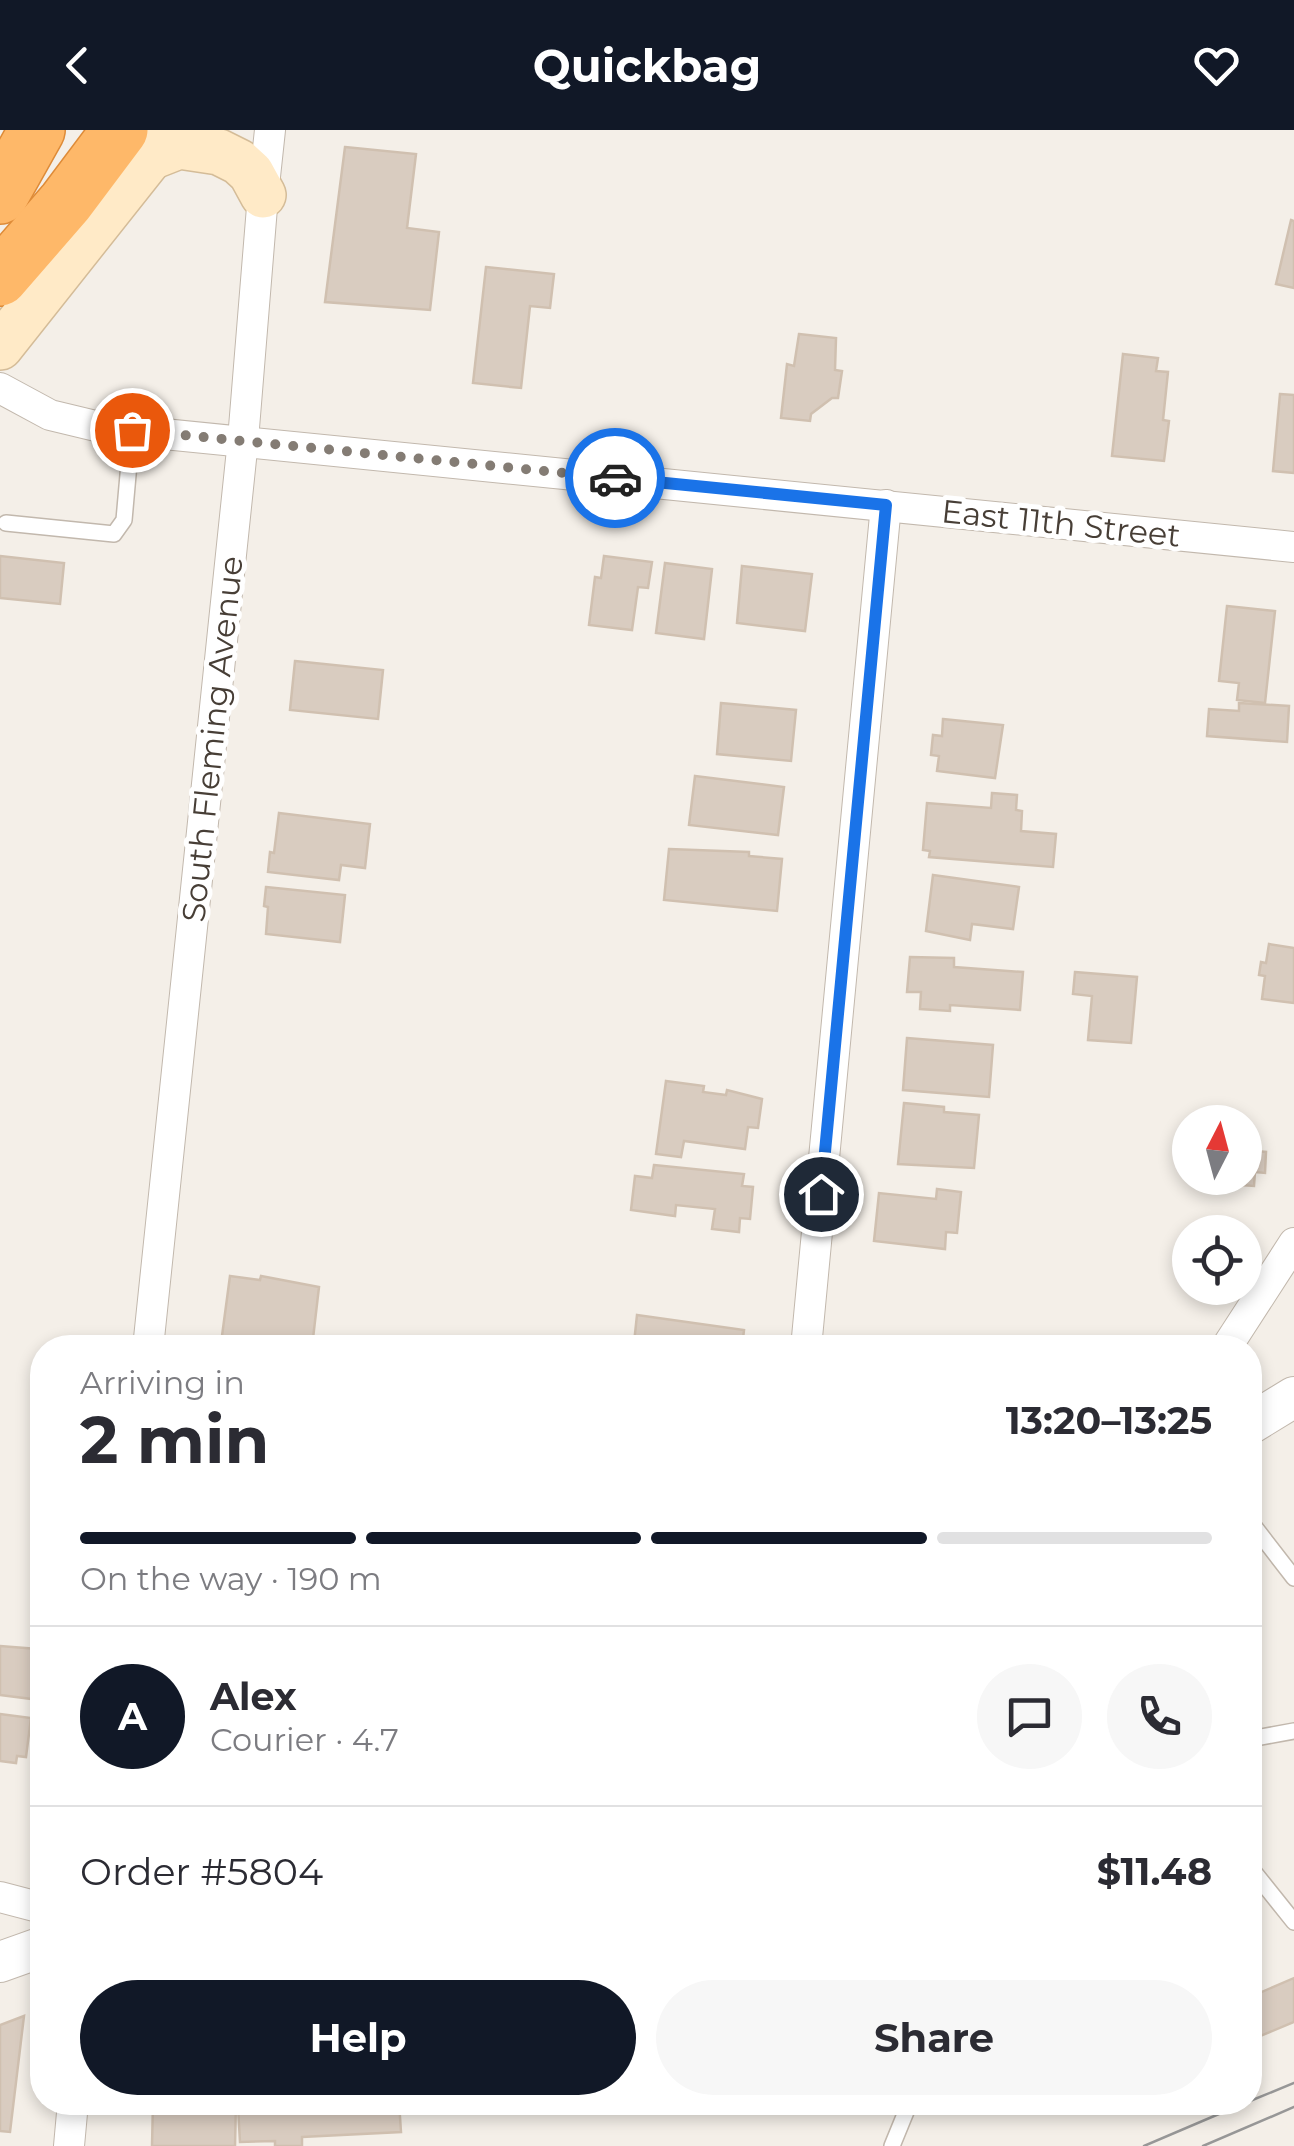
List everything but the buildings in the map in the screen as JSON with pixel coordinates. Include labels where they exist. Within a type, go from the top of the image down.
[{"type":"highway","points":[[0,196],[37,130]]},
{"type":"highway","points":[[0,278],[66,202],[148,139]]},
{"type":"main road","points":[[0,347],[148,139],[219,152],[251,173],[263,195]]},
{"type":"street","name":"South Fleming Avenue","points":[[149,1335],[243,440],[270,130]]},
{"type":"street","name":"East 11th Street","points":[[0,388],[50,415],[104,428],[1294,546]]},
{"type":"street","points":[[807,1335],[886,505]]},
{"type":"street","points":[[1234,1335],[1294,1243]]},
{"type":"street","points":[[1262,1417],[1294,1398]]},
{"type":"street","points":[[0,1896],[30,1905]]},
{"type":"street","points":[[0,1962],[30,1951]]},
{"type":"street","points":[[70,2146],[72,2115]]},
{"type":"lane","points":[[6,523],[114,534],[124,520],[132,430]]},
{"type":"lane","points":[[1262,1537],[1294,1578]]},
{"type":"lane","points":[[1262,1737],[1294,1731]]},
{"type":"lane","points":[[1262,1882],[1294,1922]]},
{"type":"lane","points":[[892,2146],[905,2115]]},
{"type":"tram line","points":[[1262,2096],[1294,2083]]},
{"type":"tram line","points":[[1203,2146],[1294,2107]]},
{"type":"tram line","points":[[1144,2146],[1217,2115]]},
{"type":"way so far","points":[[132,430],[615,478]]},
{"type":"route","points":[[615,478],[886,505],[821,1194]]}]
